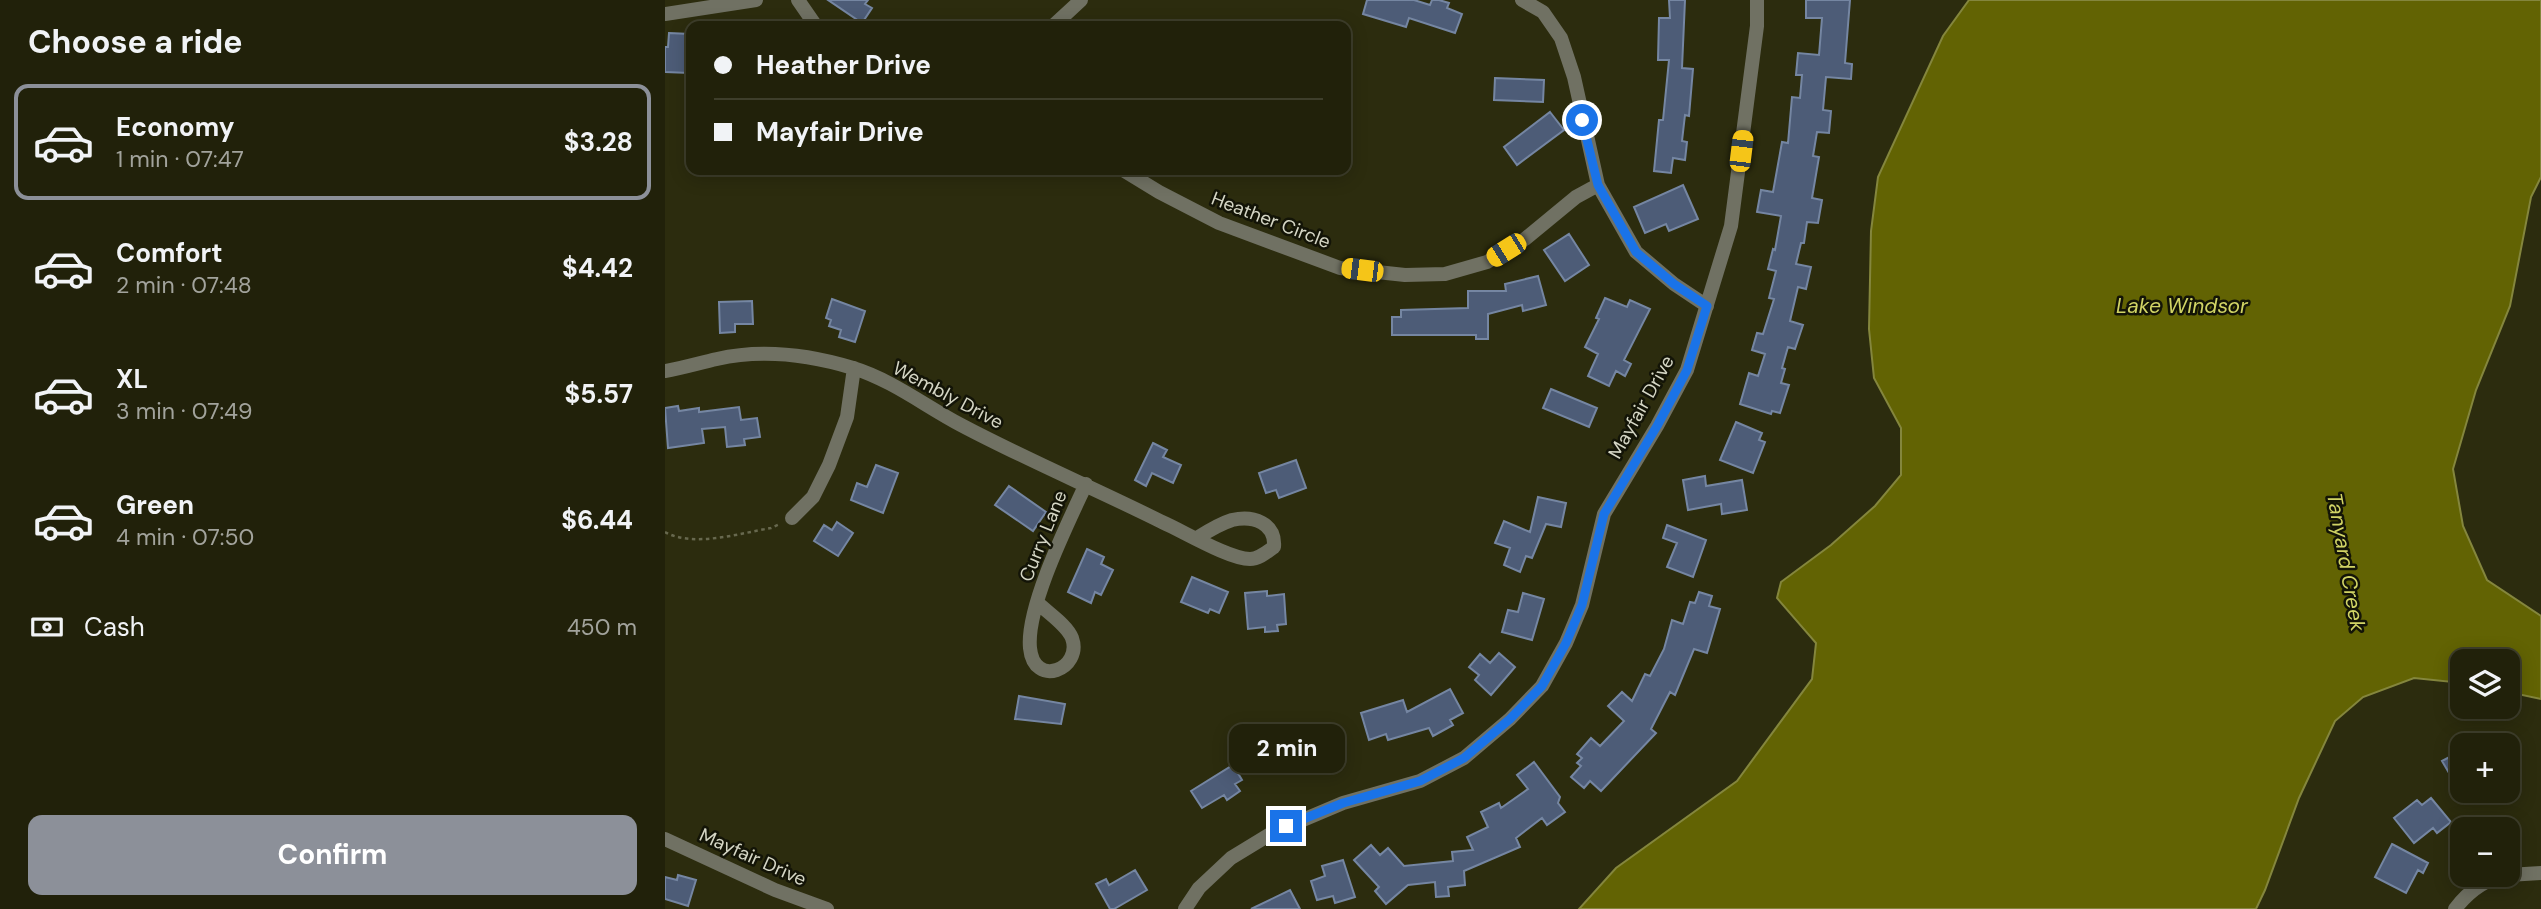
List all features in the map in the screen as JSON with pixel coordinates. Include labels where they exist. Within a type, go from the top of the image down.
[{"type":"street","points":[[665,13],[756,0]]},
{"type":"street","points":[[798,0],[813,21]]},
{"type":"street","points":[[1058,21],[1081,0]]},
{"type":"street","points":[[1522,0],[1543,12],[1562,38],[1574,77],[1598,185],[1636,252],[1674,284],[1707,306]]},
{"type":"street","name":"Mayfair Drive","points":[[1185,909],[1199,888],[1231,858],[1272,833],[1343,803],[1420,781],[1464,758],[1510,719],[1542,686],[1566,643],[1582,605],[1604,514],[1687,370],[1707,306],[1731,226],[1758,26],[1756,0]]},
{"type":"street","name":"Heather Circle","points":[[1131,175],[1231,228],[1340,268],[1405,275],[1445,274],[1487,262],[1525,239],[1576,197],[1598,185]]},
{"type":"street","name":"Wembly Drive","points":[[665,371],[718,359],[772,354],[814,359],[854,368],[898,387],[960,424],[1086,484],[1197,538],[1231,554],[1251,559],[1263,555],[1273,547],[1275,537],[1267,525],[1250,519],[1234,520],[1197,538]]},
{"type":"street","points":[[792,518],[813,497],[829,465],[847,417],[854,368]]},
{"type":"street","name":"Curry Lane","points":[[1038,603],[1071,637],[1073,649],[1069,662],[1057,671],[1043,671],[1035,665],[1030,649],[1031,631],[1038,603],[1057,548],[1086,484]]},
{"type":"street","name":"Mayfair Drive","points":[[665,839],[775,890],[827,909]]},
{"type":"street","points":[[2520,874],[2541,873]]},
{"type":"street","points":[[2455,909],[2477,887]]},
{"type":"path","points":[[665,532],[675,537],[698,539],[771,528],[792,518]]},
{"type":"water","name":"Lake Windsor","points":[[1969,0],[2541,0],[2541,177],[2531,197],[2510,306],[2476,390],[2453,469],[2463,526],[2487,580],[2541,616],[2541,699],[2520,695],[2520,649],[2450,649],[2450,682],[2414,678],[2363,697],[2335,721],[2299,798],[2256,909],[1579,909],[1616,868],[1737,781],[1812,679],[1816,643],[1777,598],[1781,582],[1831,545],[1875,506],[1901,475],[1901,428],[1874,378],[1869,329],[1871,231],[1878,177],[1943,36]]},
{"type":"building","points":[[828,0],[868,0],[865,4],[872,8],[863,21],[859,21]]},
{"type":"building","points":[[1367,0],[1414,0],[1430,5],[1432,0],[1439,0],[1449,3],[1447,8],[1462,14],[1455,33],[1409,18],[1406,27],[1363,14]]},
{"type":"building","points":[[1669,0],[1685,0],[1682,68],[1693,69],[1689,116],[1685,115],[1682,141],[1687,142],[1685,160],[1673,158],[1671,173],[1654,171],[1669,60],[1658,60],[1659,18],[1670,18]]},
{"type":"building","points":[[1806,0],[1850,0],[1845,63],[1852,64],[1851,79],[1826,77],[1823,110],[1831,111],[1829,133],[1817,132],[1813,156],[1819,157],[1812,198],[1822,200],[1818,223],[1807,222],[1804,243],[1801,243],[1796,264],[1811,267],[1806,289],[1798,287],[1790,321],[1803,325],[1795,349],[1788,347],[1782,368],[1785,369],[1781,383],[1789,385],[1780,413],[1772,411],[1771,414],[1740,404],[1749,373],[1758,376],[1765,354],[1752,350],[1757,333],[1763,334],[1774,299],[1769,298],[1776,271],[1768,269],[1773,249],[1775,250],[1781,216],[1757,212],[1761,190],[1773,192],[1782,142],[1788,143],[1792,97],[1800,98],[1802,75],[1796,75],[1798,53],[1819,55],[1822,18],[1806,18]]},
{"type":"building","points":[[669,33],[686,34],[686,73],[665,72],[665,47],[668,47]]},
{"type":"building","points":[[1495,78],[1544,80],[1543,102],[1494,100]]},
{"type":"building","points":[[1550,112],[1564,130],[1517,165],[1504,147]]},
{"type":"building","points":[[1683,185],[1698,219],[1669,231],[1666,224],[1645,233],[1634,207]]},
{"type":"building","points":[[1569,234],[1589,265],[1565,281],[1544,250]]},
{"type":"building","points":[[1538,276],[1546,305],[1523,311],[1522,305],[1488,314],[1488,339],[1476,339],[1476,335],[1392,335],[1392,317],[1401,317],[1401,310],[1468,308],[1468,291],[1506,291],[1505,284]]},
{"type":"building","points":[[1605,298],[1627,307],[1630,300],[1650,309],[1624,360],[1631,364],[1625,376],[1616,371],[1609,386],[1588,376],[1598,354],[1585,347],[1599,319],[1596,318]]},
{"type":"building","points":[[832,299],[865,311],[855,342],[839,337],[841,330],[829,326],[831,320],[826,318]]},
{"type":"building","points":[[752,301],[753,324],[735,324],[735,332],[720,333],[719,302]]},
{"type":"building","points":[[1551,389],[1597,408],[1589,427],[1543,408]]},
{"type":"building","points":[[678,406],[679,411],[699,408],[699,412],[739,407],[741,420],[757,418],[760,437],[744,439],[745,445],[727,447],[725,427],[702,429],[704,443],[668,448],[665,408]]},
{"type":"building","points":[[1736,422],[1762,433],[1759,440],[1765,442],[1753,473],[1720,460]]},
{"type":"building","points":[[1153,443],[1167,450],[1163,457],[1181,465],[1173,483],[1152,473],[1146,486],[1135,480]]},
{"type":"building","points":[[1296,460],[1306,488],[1279,498],[1276,490],[1266,493],[1259,473]]},
{"type":"building","points":[[876,465],[898,473],[883,513],[851,500],[857,483],[867,487]]},
{"type":"building","points":[[1705,476],[1706,486],[1742,480],[1747,510],[1722,514],[1721,504],[1688,510],[1683,480]]},
{"type":"building","points":[[1009,486],[1046,512],[1033,531],[995,505]]},
{"type":"building","points":[[1538,497],[1566,503],[1561,527],[1546,524],[1532,558],[1526,556],[1520,572],[1504,565],[1510,548],[1495,543],[1504,521],[1530,532]]},
{"type":"building","points":[[837,522],[853,533],[838,556],[814,541],[824,525],[832,530]]},
{"type":"building","points":[[1667,525],[1706,540],[1693,577],[1667,567],[1677,543],[1663,538]]},
{"type":"building","points":[[1087,549],[1104,557],[1101,564],[1113,570],[1101,595],[1095,592],[1091,603],[1068,592]]},
{"type":"building","points":[[1192,577],[1228,592],[1219,613],[1210,609],[1208,613],[1181,602]]},
{"type":"building","points":[[1267,591],[1267,596],[1284,594],[1286,624],[1277,625],[1278,631],[1265,632],[1265,627],[1248,629],[1245,593]]},
{"type":"building","points":[[1699,592],[1712,596],[1709,606],[1720,609],[1707,653],[1694,649],[1675,695],[1670,692],[1651,729],[1656,733],[1601,791],[1590,781],[1584,788],[1571,777],[1581,766],[1577,763],[1582,758],[1577,754],[1591,738],[1600,746],[1624,721],[1608,706],[1622,692],[1632,701],[1645,674],[1650,676],[1664,649],[1672,620],[1683,624],[1690,602],[1695,603]]},
{"type":"building","points":[[1523,593],[1544,599],[1532,640],[1502,632],[1508,610],[1518,612]]},
{"type":"building","points":[[1499,653],[1515,667],[1491,695],[1475,680],[1479,675],[1469,667],[1480,654],[1490,663]]},
{"type":"building","points":[[1450,689],[1463,713],[1450,720],[1453,725],[1433,736],[1429,728],[1388,740],[1386,734],[1369,740],[1361,713],[1403,700],[1407,712]]},
{"type":"building","points":[[1019,696],[1065,704],[1061,724],[1015,719]]},
{"type":"building","points":[[2450,757],[2450,775],[2442,761]]},
{"type":"building","points":[[1534,762],[1560,797],[1558,803],[1565,812],[1547,825],[1542,818],[1516,838],[1520,847],[1464,871],[1465,885],[1448,887],[1449,896],[1436,897],[1435,882],[1408,885],[1386,904],[1375,891],[1379,887],[1354,860],[1371,845],[1380,855],[1388,848],[1404,866],[1453,861],[1452,852],[1473,850],[1467,837],[1488,827],[1481,812],[1499,803],[1501,808],[1528,789],[1517,775]]},
{"type":"building","points":[[1233,765],[1242,780],[1235,784],[1240,791],[1227,800],[1224,795],[1202,808],[1191,791]]},
{"type":"building","points":[[2431,798],[2450,823],[2437,833],[2433,828],[2414,843],[2394,818],[2417,800],[2422,805]]},
{"type":"building","points":[[2392,844],[2428,863],[2423,873],[2418,870],[2406,893],[2375,877]]},
{"type":"building","points":[[1343,860],[1355,897],[1335,903],[1333,896],[1317,900],[1311,881],[1325,876],[1322,866]]},
{"type":"building","points":[[1135,870],[1147,890],[1110,909],[1096,884],[1106,879],[1109,885]]},
{"type":"building","points":[[678,875],[696,880],[688,906],[665,899],[665,877],[677,880]]},
{"type":"building","points":[[1290,890],[1300,909],[1251,909]]},
{"type":"route","points":[[1286,826],[1343,803],[1420,781],[1464,758],[1510,719],[1542,686],[1566,643],[1582,605],[1604,514],[1687,370],[1707,306],[1674,284],[1636,252],[1598,185],[1582,120]]},
{"type":"water label","name":"Tanyard Creek","points":[[2346,562]]}]
